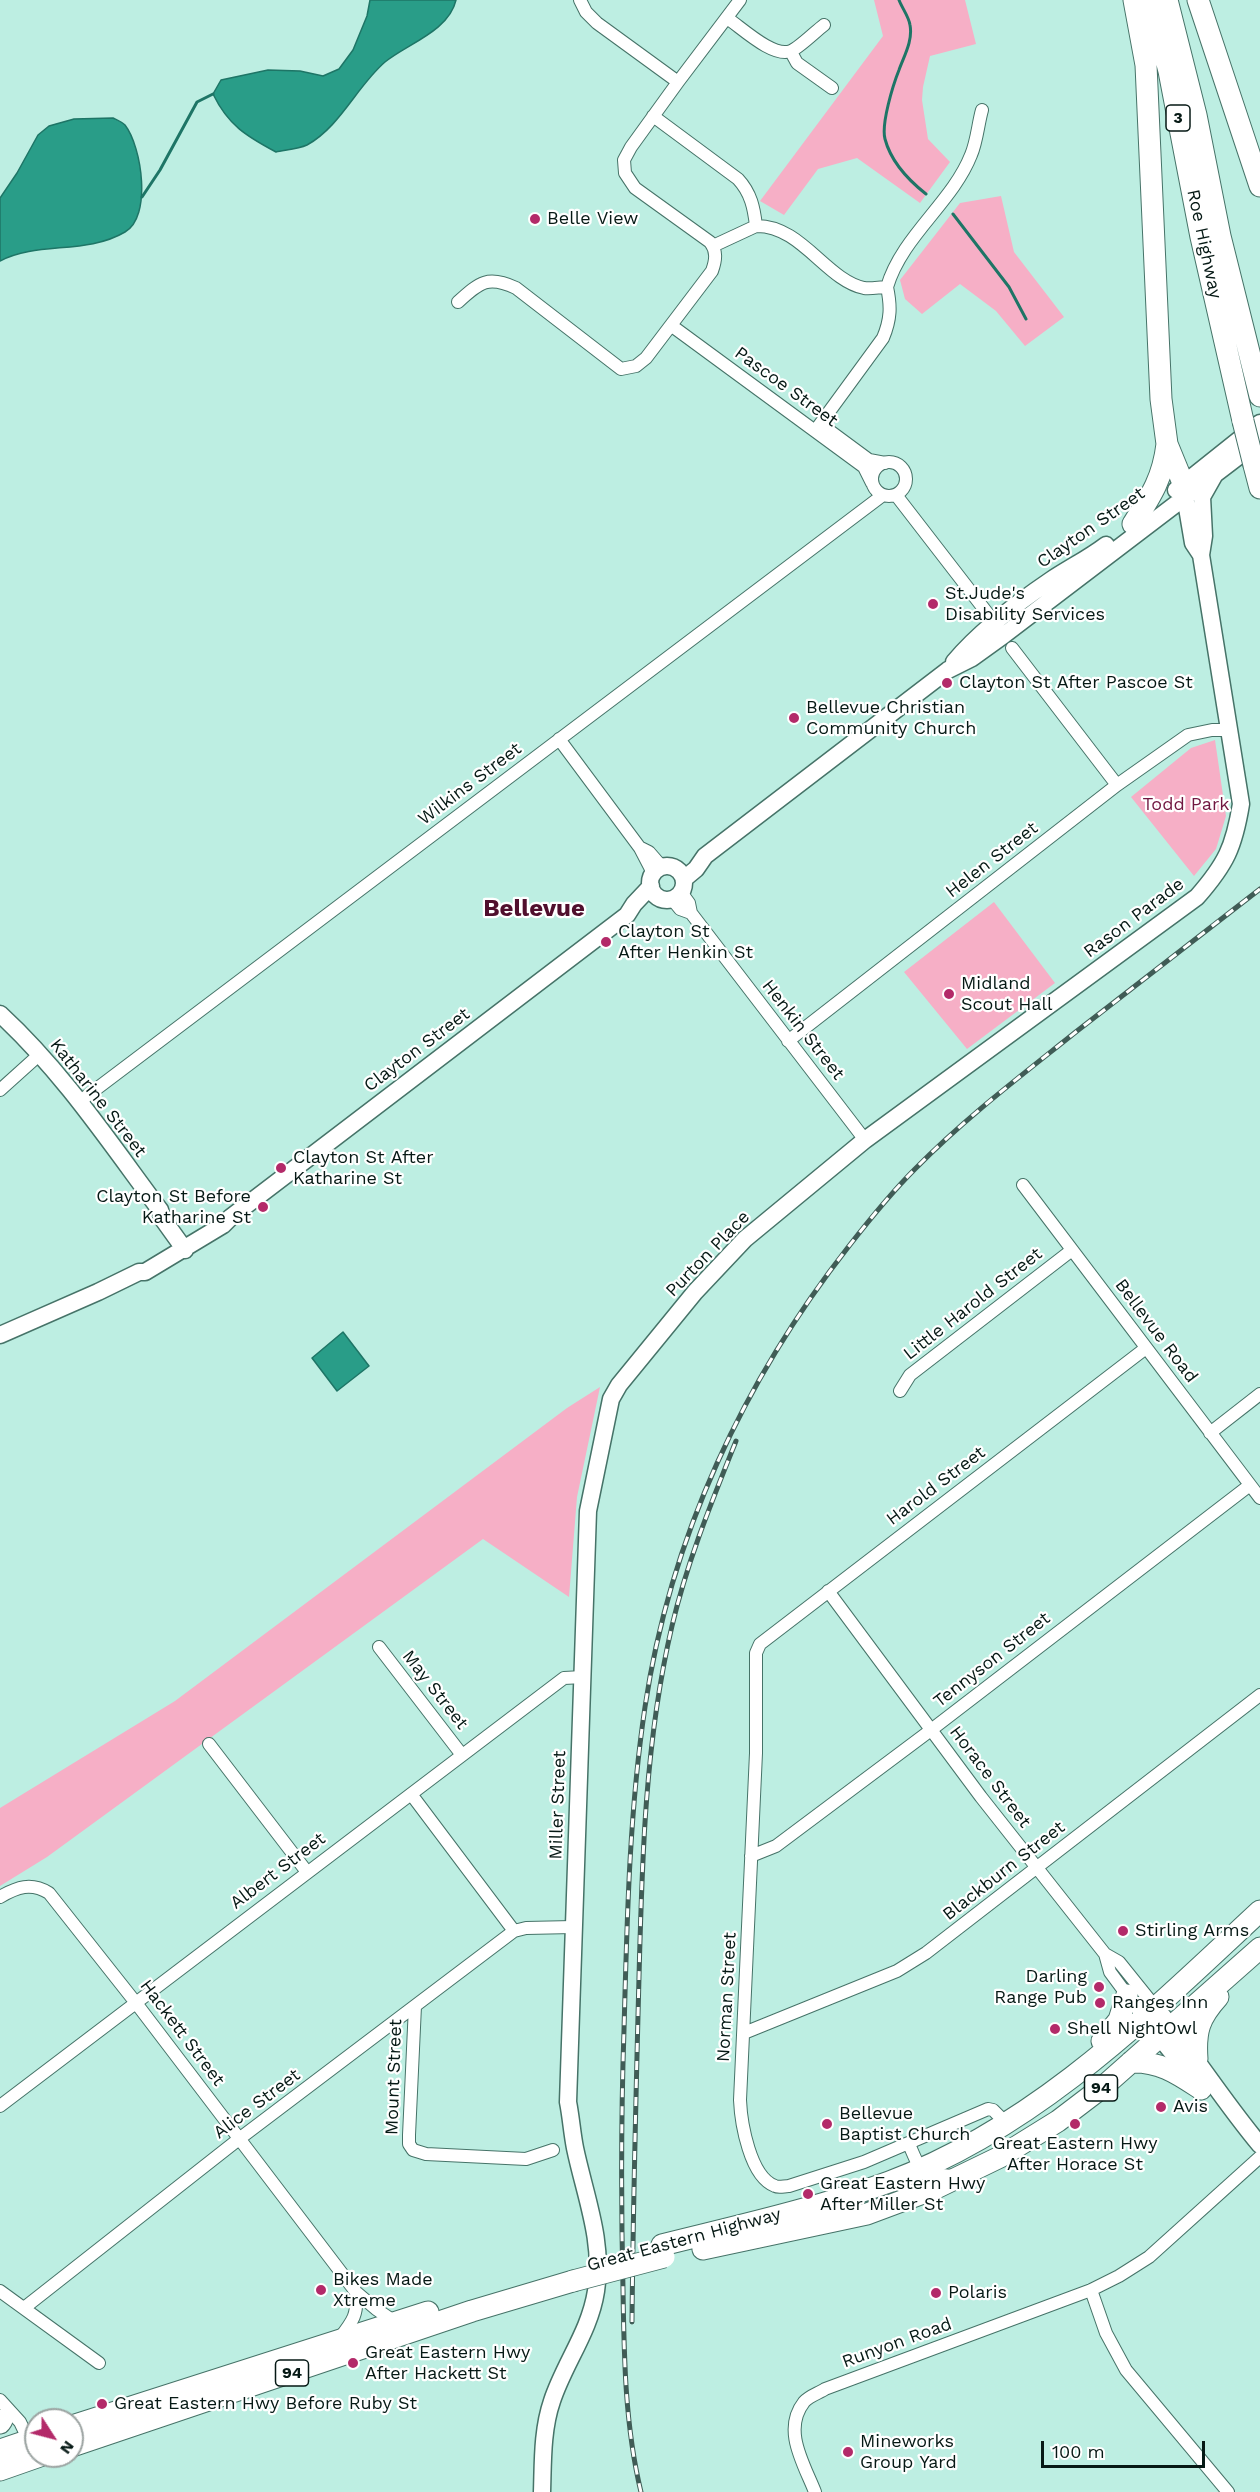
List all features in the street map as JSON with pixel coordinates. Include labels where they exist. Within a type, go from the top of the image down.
[{"type":"highway","points":[[1134,0],[1146,65],[1161,399],[1167,444],[1184,490]]},
{"type":"highway","name":"Roe Highway","points":[[1150,0],[1169,71],[1201,237],[1252,422],[1254,465],[1260,488]]},
{"type":"highway","name":"Roe Highway","points":[[1167,0],[1196,115],[1220,236],[1260,396]]},
{"type":"highway","points":[[1198,0],[1260,186]]},
{"type":"highway","points":[[1132,524],[1157,486],[1165,465],[1167,444]]},
{"type":"highway","name":"Great Eastern Highway","points":[[84,2422],[395,2322],[663,2251],[822,2203],[889,2181],[919,2168],[1006,2123],[1092,2060],[1150,2013],[1260,1911]]},
{"type":"highway","points":[[1197,2059],[1196,2044],[1203,2013],[1231,1984],[1256,1951]]},
{"type":"highway","name":"Great Eastern Highway","points":[[663,2251],[867,2214],[908,2200],[963,2176],[1021,2146],[1058,2121],[1131,2062],[1256,1951]]},
{"type":"highway","points":[[1092,2060],[1096,2049],[1119,2019],[1128,1995]]},
{"type":"highway","points":[[1131,2062],[1147,2061],[1161,2065],[1201,2089]]},
{"type":"highway","name":"Great Eastern Highway","points":[[84,2442],[573,2276]]},
{"type":"highway","points":[[0,2470],[16,2436]]},
{"type":"main road","name":"Clayton Street","points":[[0,1335],[139,1272],[145,1272],[185,1245],[224,1225],[231,1217],[627,915],[638,913],[689,860],[705,856],[948,670],[963,651],[1004,631],[1184,490],[1252,422]]},
{"type":"main road","name":"Clayton Street","points":[[1004,631],[1050,580],[1100,549],[1132,524],[1184,490],[1215,474],[1260,440]]},
{"type":"main road","name":"Rason Parade","points":[[865,1140],[1197,897],[1226,860],[1236,837],[1241,804],[1201,555],[1204,536],[1202,497],[1215,474]]},
{"type":"main road","name":"Rason Parade","points":[[1184,490],[1193,543],[1201,555]]},
{"type":"main road","name":"Katharine Street","points":[[0,1014],[40,1054],[79,1102],[160,1210],[162,1218],[185,1245]]},
{"type":"main road","name":"Purton Place","points":[[619,1385],[695,1292],[745,1239],[865,1140]]},
{"type":"main road","name":"Miller Street","points":[[542,2492],[544,2437],[551,2402],[588,2324],[596,2294],[598,2270],[596,2229],[575,2147],[568,2102],[588,1511],[604,1427],[611,1399],[619,1385]]},
{"type":"main road","points":[[1150,2013],[1197,2059],[1233,2113],[1260,2145]]},
{"type":"main road","points":[[1166,2031],[1201,2089],[1233,2113]]},
{"type":"street","points":[[580,0],[586,12],[597,22],[678,82]]},
{"type":"street","points":[[458,302],[478,284],[489,281],[503,282],[516,288],[621,369],[636,366],[646,358],[712,271],[716,262],[713,246],[635,188],[628,180],[624,160],[653,116],[740,0]]},
{"type":"street","points":[[727,18],[769,48],[783,53],[790,52],[824,26]]},
{"type":"street","points":[[790,52],[797,63],[832,88]]},
{"type":"street","points":[[818,428],[883,338],[891,309],[887,286],[895,265],[954,184],[971,155],[982,110]]},
{"type":"street","points":[[653,116],[747,188],[753,205],[756,226]]},
{"type":"street","points":[[713,246],[756,226],[769,226],[783,231],[851,283],[866,288],[887,286]]},
{"type":"street","name":"Pascoe Street","points":[[674,323],[818,428],[869,460],[885,463]]},
{"type":"street","name":"Pascoe Street","points":[[818,428],[864,467],[872,483]]},
{"type":"street","points":[[893,494],[906,480],[903,470],[894,463],[885,463],[874,471],[872,483],[878,492],[893,494],[1004,631],[1117,785]]},
{"type":"street","name":"Wilkins Street","points":[[79,1102],[559,739],[893,494]]},
{"type":"street","name":"Helen Street","points":[[788,1041],[1117,785],[1188,735],[1212,730],[1229,730]]},
{"type":"street","name":"Henkin Street","points":[[559,739],[667,883],[689,903],[691,913],[865,1140]]},
{"type":"street","points":[[0,1090],[40,1054]]},
{"type":"street","name":"Bellevue Road","points":[[1023,1185],[1260,1498]]},
{"type":"street","name":"Little Harold Street","points":[[900,1391],[910,1375],[1072,1250]]},
{"type":"street","name":"Harold Street","points":[[756,1658],[760,1644],[1146,1348]]},
{"type":"street","points":[[1210,1433],[1260,1394]]},
{"type":"street","name":"Tennyson Street","points":[[751,1856],[776,1846],[932,1730],[1250,1485]]},
{"type":"street","name":"Horace Street","points":[[828,1591],[1037,1869],[1105,1954],[1119,1962],[1150,2013]]},
{"type":"street","name":"May Street","points":[[379,1647],[462,1755]]},
{"type":"street","name":"Norman Street","points":[[756,1658],[758,1693],[741,2118],[746,2144],[759,2171],[767,2182],[777,2187],[789,2186],[864,2162],[988,2109],[993,2110],[1006,2123]]},
{"type":"street","name":"Albert Street","points":[[0,2106],[564,1678],[583,1677]]},
{"type":"street","name":"Blackburn Street","points":[[744,2033],[897,1971],[926,1953],[1260,1695]]},
{"type":"street","points":[[209,1744],[307,1872]]},
{"type":"street","points":[[411,1794],[514,1931],[526,1928],[573,1927]]},
{"type":"street","name":"Hackett Street","points":[[0,1898],[14,1889],[27,1886],[40,1887],[57,1902],[356,2292],[395,2322]]},
{"type":"street","name":"Alice Street","points":[[24,2308],[239,2139],[514,1931]]},
{"type":"street","name":"Horace Street","points":[[1105,1954],[1110,1972],[1128,1995],[1150,2013]]},
{"type":"street","name":"Mount Street","points":[[415,2006],[409,2134],[409,2144],[413,2151],[426,2154],[526,2158],[553,2150]]},
{"type":"street","points":[[909,2144],[919,2168],[925,2174],[963,2176]]},
{"type":"street","name":"Runyon Road","points":[[815,2492],[794,2437],[796,2420],[805,2401],[825,2389],[1091,2290],[1119,2276],[1149,2257],[1260,2157]]},
{"type":"street","points":[[1091,2290],[1106,2333],[1126,2370],[1228,2492]]},
{"type":"street","points":[[0,2291],[99,2363]]},
{"type":"street","points":[[338,2340],[355,2318],[356,2292]]},
{"type":"green space","points":[[874,0],[965,0],[976,44],[930,56],[923,87],[922,100],[928,139],[950,162],[920,203],[857,158],[818,169],[784,215],[760,201],[883,36]]},
{"type":"green space","points":[[1001,196],[1014,252],[1064,317],[1025,346],[996,311],[960,284],[922,314],[905,299],[900,280],[960,203]]},
{"type":"green space","name":"Todd Park","points":[[1215,740],[1226,816],[1216,849],[1194,876],[1131,797],[1191,748]]},
{"type":"green space","points":[[994,902],[1055,983],[967,1049],[904,972]]},
{"type":"green space","points":[[600,1387],[577,1497],[569,1597],[483,1539],[47,1857],[0,1886],[0,1808],[175,1701],[567,1408]]},
{"type":"shaded area","points":[[370,0],[456,0],[445,20],[426,36],[385,62],[329,128],[307,145],[276,152],[247,135],[225,114],[213,94],[221,80],[268,70],[300,71],[323,76],[339,69],[353,50],[367,16]]},
{"type":"shaded area","points":[[113,118],[125,125],[131,135],[140,165],[141,197],[139,212],[133,224],[125,232],[110,239],[78,246],[30,251],[0,261],[0,198],[38,135],[49,126],[74,119]]},
{"type":"shaded area","points":[[343,1332],[369,1366],[337,1391],[312,1358]]},
{"type":"waterway","points":[[899,0],[911,31],[888,104],[884,132],[891,155],[901,170],[926,194]]},
{"type":"waterway","points":[[142,197],[160,170],[197,102],[213,94]]},
{"type":"waterway","points":[[953,214],[1009,287],[1026,319]]},
{"type":"railway","points":[[641,2492],[626,2391],[622,2257],[622,2095],[630,1868],[635,1787],[645,1707],[657,1644],[673,1583],[693,1522],[717,1463],[776,1351],[811,1297],[849,1246],[898,1187],[934,1150],[994,1097],[1260,889]]},
{"type":"railway","points":[[632,2322],[640,1933],[650,1757],[663,1669],[678,1602],[701,1532],[736,1441]]},
{"type":"place","name":"Belle View","points":[[535,219]]},
{"type":"place","name":"St.Jude's Disability Services","points":[[933,604]]},
{"type":"place","name":"Clayton St After Pascoe St","points":[[947,683]]},
{"type":"place","name":"Bellevue Christian Community Church","points":[[794,718]]},
{"type":"place","name":"Clayton St After Henkin St","points":[[606,942]]},
{"type":"place","name":"Midland Scout Hall","points":[[949,994]]},
{"type":"place","name":"Clayton St After Katharine St","points":[[281,1168]]},
{"type":"place","name":"Clayton St Before Katharine St","points":[[263,1207]]},
{"type":"place","name":"Stirling Arms","points":[[1123,1931]]},
{"type":"place","name":"Darling Range Pub","points":[[1099,1987]]},
{"type":"place","name":"Ranges Inn","points":[[1100,2003]]},
{"type":"place","name":"Shell NightOwl","points":[[1055,2029]]},
{"type":"place","name":"Avis","points":[[1161,2107]]},
{"type":"place","name":"Bellevue Baptist Church","points":[[827,2124]]},
{"type":"place","name":"Great Eastern Hwy After Horace St","points":[[1075,2124]]},
{"type":"place","name":"Great Eastern Hwy After Miller St","points":[[808,2194]]},
{"type":"place","name":"Bikes Made Xtreme","points":[[321,2290]]},
{"type":"place","name":"Polaris","points":[[936,2293]]},
{"type":"place","name":"Great Eastern Hwy After Hackett St","points":[[353,2363]]},
{"type":"place","name":"Great Eastern Hwy Before Ruby St","points":[[102,2404]]},
{"type":"place","name":"Mineworks Group Yard","points":[[848,2452]]},
{"type":"district","name":"Bellevue","points":[[534,909]]}]
